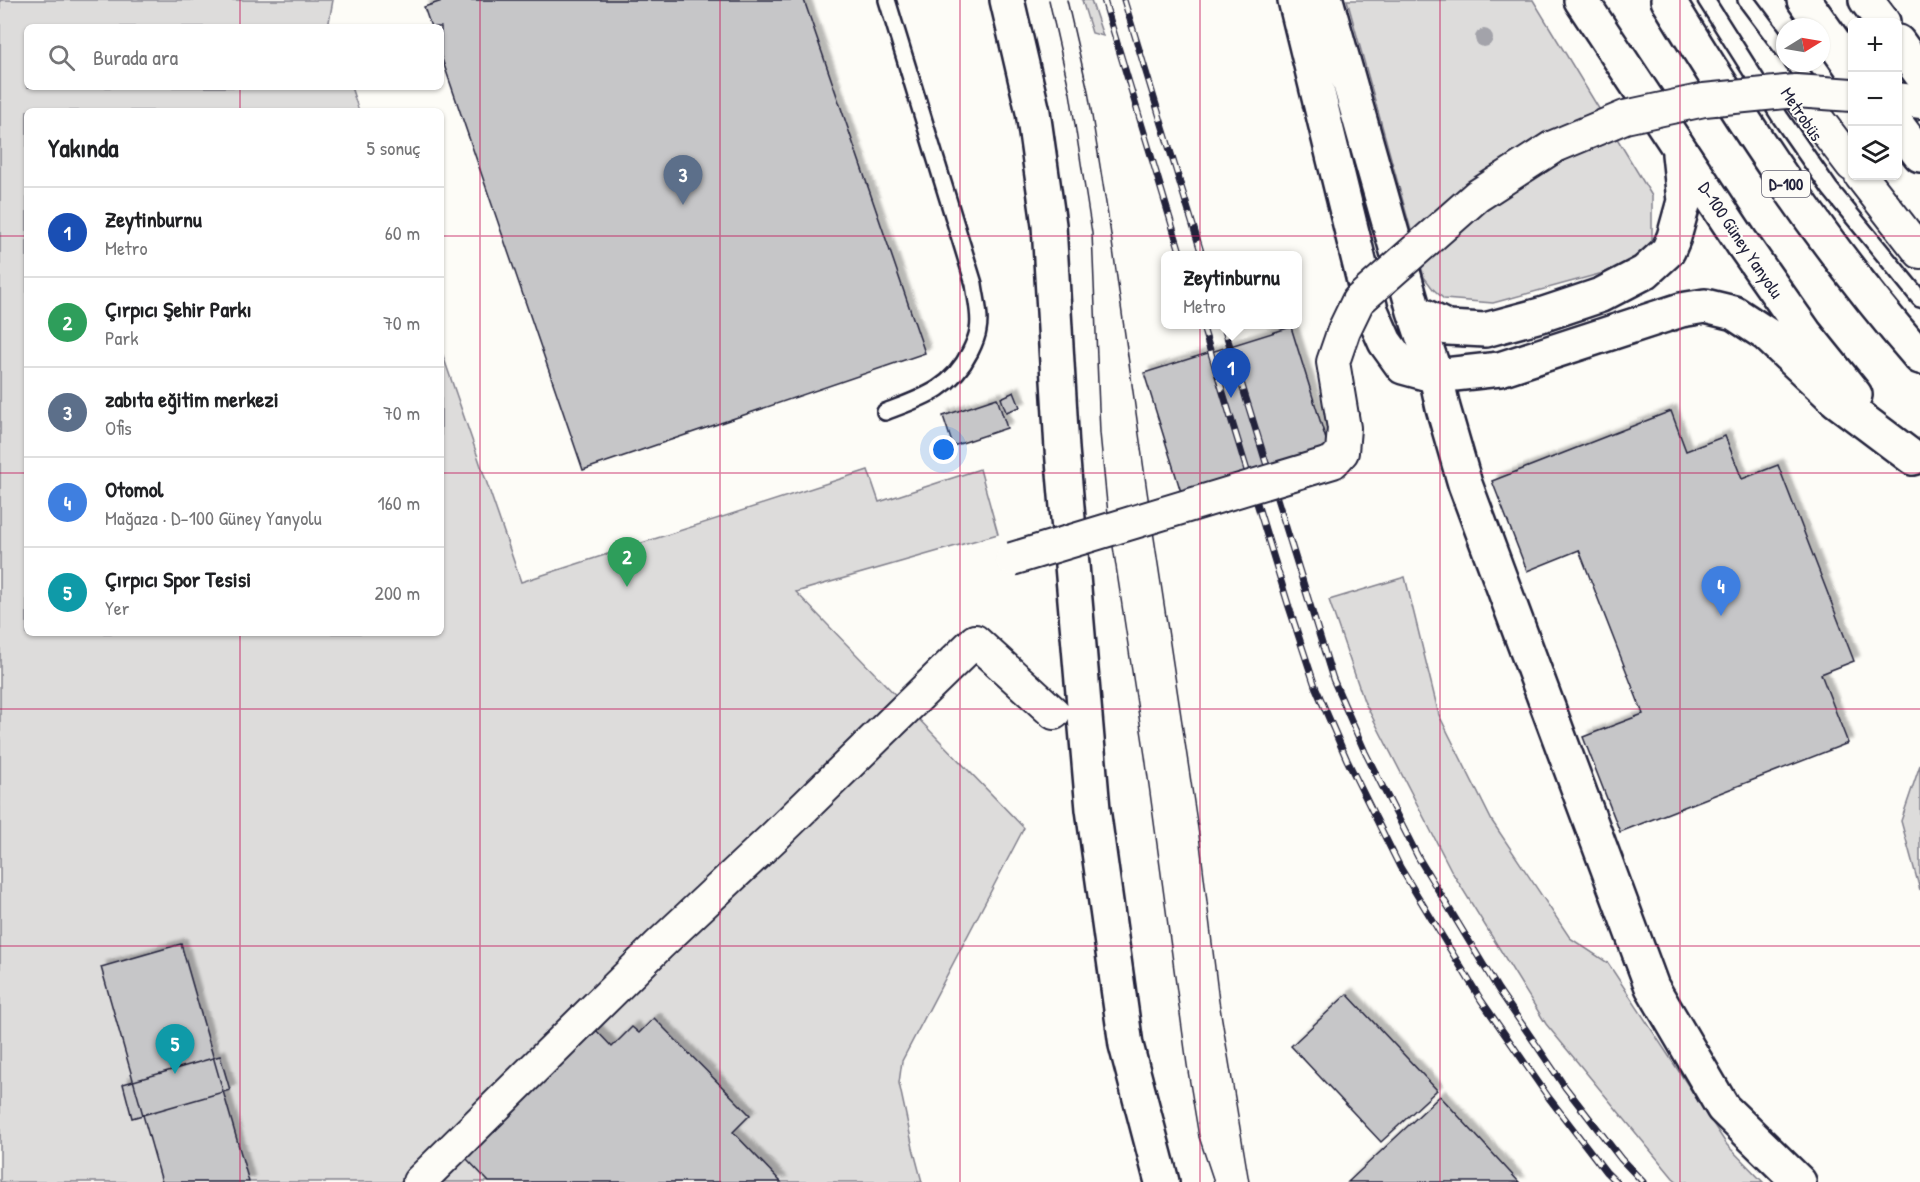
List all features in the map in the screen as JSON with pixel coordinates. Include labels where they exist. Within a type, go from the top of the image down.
[{"type":"main road","points":[[1007,0],[1033,112],[1049,225],[1062,449],[1093,809],[1126,1045],[1162,1182]]},
{"type":"main road","points":[[1295,0],[1371,310],[1385,342],[1403,367],[1436,376],[1500,369],[1681,310],[1705,306],[1734,313],[1766,334],[1836,400],[1916,462]]},
{"type":"main road","points":[[1326,0],[1414,311],[1436,376],[1465,484],[1652,987],[1723,1108],[1799,1182]]},
{"type":"main road","name":"D-100 Güney Yanyolu","points":[[1581,0],[1678,149],[1804,333],[1858,398],[1916,462]]},
{"type":"main road","name":"D-100","points":[[1668,0],[1768,157],[1818,228],[1920,357]]},
{"type":"main road","points":[[1804,0],[1848,62]]},
{"type":"main road","points":[[1866,0],[1880,18]]},
{"type":"main road","points":[[1902,48],[1920,73]]},
{"type":"main road","points":[[1902,131],[1920,155]]},
{"type":"main road","points":[[1414,311],[1448,328],[1485,330],[1601,295],[1645,272],[1668,251],[1682,209],[1684,201],[1678,149]]},
{"type":"street","points":[[1795,77],[1848,159]]},
{"type":"street","points":[[1012,559],[1333,462],[1342,452],[1344,429],[1333,362],[1344,330],[1358,301],[1477,196],[1553,147],[1625,117],[1795,77],[1848,94]]},
{"type":"street","points":[[1902,100],[1920,102]]},
{"type":"street","points":[[1864,180],[1920,252]]},
{"type":"street","points":[[419,1182],[659,945],[775,836],[975,641],[1054,714]]},
{"type":"lane","points":[[885,412],[940,388],[954,376],[964,365],[978,330],[974,284],[887,0]]},
{"type":"lane","name":"Metrobüs","points":[[1706,0],[1780,117],[1830,189],[1920,299]]},
{"type":"lane","points":[[1746,0],[1776,40]]},
{"type":"lane","name":"Metrobüs","points":[[1795,77],[1848,140]]},
{"type":"lane","points":[[1876,180],[1920,234]]},
{"type":"shaded area","points":[[0,0],[333,0],[330,24],[24,24],[24,90],[352,90],[358,108],[24,108],[24,636],[444,636],[444,359],[521,582],[868,470],[879,502],[980,469],[998,534],[796,592],[1024,828],[902,1061],[899,1083],[922,1182],[0,1182]]},
{"type":"shaded area","points":[[1082,0],[1091,0],[1103,36],[1092,33]]},
{"type":"shaded area","points":[[1347,0],[1533,0],[1652,196],[1652,242],[1632,265],[1493,303],[1444,299],[1424,277]]},
{"type":"shaded area","points":[[1405,577],[1439,715],[1492,821],[1570,938],[1608,963],[1727,1145],[1763,1182],[1678,1182],[1673,1178],[1546,1024],[1452,872],[1364,701],[1329,600]]},
{"type":"shaded area","points":[[1920,765],[1920,890],[1901,821]]},
{"type":"building","points":[[445,0],[804,0],[925,353],[583,470],[444,65],[444,24],[430,24],[424,7]]},
{"type":"building","points":[[1285,329],[1292,329],[1337,475],[1190,521],[1144,373]]},
{"type":"building","points":[[1014,392],[1020,407],[1006,412],[1001,398]]},
{"type":"building","points":[[997,398],[1007,428],[953,446],[943,416]]},
{"type":"building","points":[[1671,411],[1686,451],[1725,436],[1742,479],[1778,465],[1854,661],[1821,674],[1848,743],[1620,832],[1583,737],[1643,714],[1579,550],[1527,571],[1492,481]]},
{"type":"building","points":[[181,944],[249,1182],[162,1182],[101,967]]},
{"type":"building","points":[[1347,994],[1437,1090],[1381,1142],[1291,1046]]},
{"type":"building","points":[[654,1018],[750,1115],[733,1132],[781,1182],[489,1182],[466,1158],[595,1029],[612,1047],[632,1027],[639,1033]]},
{"type":"building","points":[[220,1056],[230,1090],[132,1118],[123,1084]]},
{"type":"building","points":[[1440,1096],[1519,1182],[1348,1182],[1363,1168]]},
{"type":"tram line","points":[[1049,0],[1070,93],[1092,233],[1100,433],[1108,514],[1145,756],[1187,1065],[1199,1137],[1214,1182]]},
{"type":"tram line","points":[[1067,0],[1088,91],[1110,228],[1199,835],[1219,1001],[1249,1182]]},
{"type":"railway","points":[[1104,0],[1180,251]]},
{"type":"railway","points":[[1124,0],[1201,251]]},
{"type":"railway","points":[[1204,329],[1315,686],[1347,760],[1400,867],[1481,1000],[1549,1098],[1616,1182]]},
{"type":"railway","points":[[1225,329],[1333,679],[1365,752],[1418,857],[1498,989],[1565,1087],[1621,1159],[1643,1182]]},
{"type":"place","name":"zabıta eğitim merkezi","points":[[683,205]]},
{"type":"place","name":"Zeytinburnu","points":[[1231,398]]},
{"type":"place","name":"Çırpıcı Şehir Parkı","points":[[627,587]]},
{"type":"place","name":"Otomol","points":[[1721,616]]},
{"type":"place","name":"Çırpıcı Spor Tesisi","points":[[175,1074]]}]
